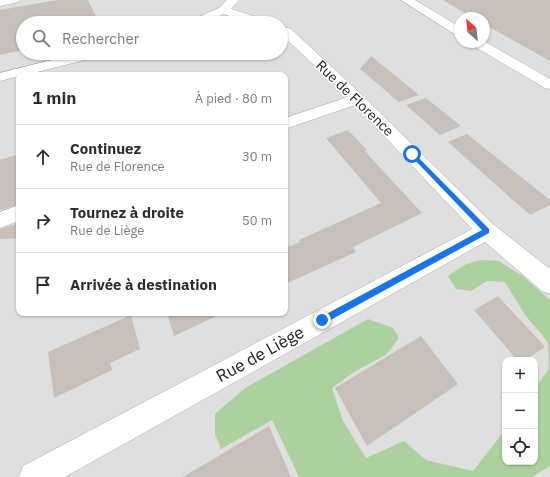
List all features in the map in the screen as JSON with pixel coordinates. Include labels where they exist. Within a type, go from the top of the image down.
[{"type":"street","points":[[0,3],[15,0]]},
{"type":"street","points":[[211,16],[223,10],[233,0]]},
{"type":"street","points":[[407,0],[454,28]]},
{"type":"street","points":[[223,10],[241,16]]},
{"type":"street","name":"Rue de Florence","points":[[288,33],[358,99],[487,231],[550,283]]},
{"type":"street","points":[[487,48],[550,85]]},
{"type":"street","points":[[20,72],[68,60]]},
{"type":"street","points":[[0,77],[16,73]]},
{"type":"street","points":[[288,123],[358,99]]},
{"type":"street","points":[[0,220],[16,214]]},
{"type":"street","name":"Rue de Liège","points":[[34,477],[487,231]]},
{"type":"shaded area","points":[[0,0],[550,0],[550,477],[0,477]]},
{"type":"green space","points":[[480,260],[499,261],[524,277],[550,300],[550,466],[532,477],[299,477],[272,420],[221,449],[215,434],[215,414],[245,388],[368,319],[393,328],[399,338],[387,354],[354,372],[332,388],[343,421],[366,458],[404,441],[426,460],[473,471],[502,434],[502,465],[538,465],[538,384],[549,368],[548,342],[525,315],[505,282],[487,281],[471,291],[456,289],[448,276],[464,265]]},
{"type":"building","points":[[57,0],[88,0],[96,16],[16,16],[16,52],[0,55],[0,10]]},
{"type":"building","points":[[443,0],[550,0],[550,61],[490,27],[490,12],[463,12]]},
{"type":"building","points":[[371,56],[419,95],[399,102],[360,69]]},
{"type":"building","points":[[426,98],[461,126],[440,135],[406,105]]},
{"type":"building","points":[[348,130],[367,150],[365,151],[371,158],[422,213],[353,247],[356,252],[288,283],[288,247],[300,242],[299,240],[381,203],[326,138]]},
{"type":"building","points":[[467,134],[550,200],[550,205],[530,215],[448,142]]},
{"type":"building","points":[[16,155],[16,205],[0,210],[0,160]]},
{"type":"building","points":[[16,224],[16,238],[0,239],[0,229]]},
{"type":"building","points":[[498,296],[545,347],[530,357],[514,357],[474,310]]},
{"type":"building","points":[[129,316],[131,316],[140,349],[110,363],[112,370],[54,398],[48,352]]},
{"type":"building","points":[[168,316],[217,316],[174,336]]},
{"type":"building","points":[[421,336],[458,384],[367,446],[335,388]]},
{"type":"building","points":[[269,426],[291,477],[183,477]]},
{"type":"route","points":[[322,320],[487,231],[412,154]]}]
